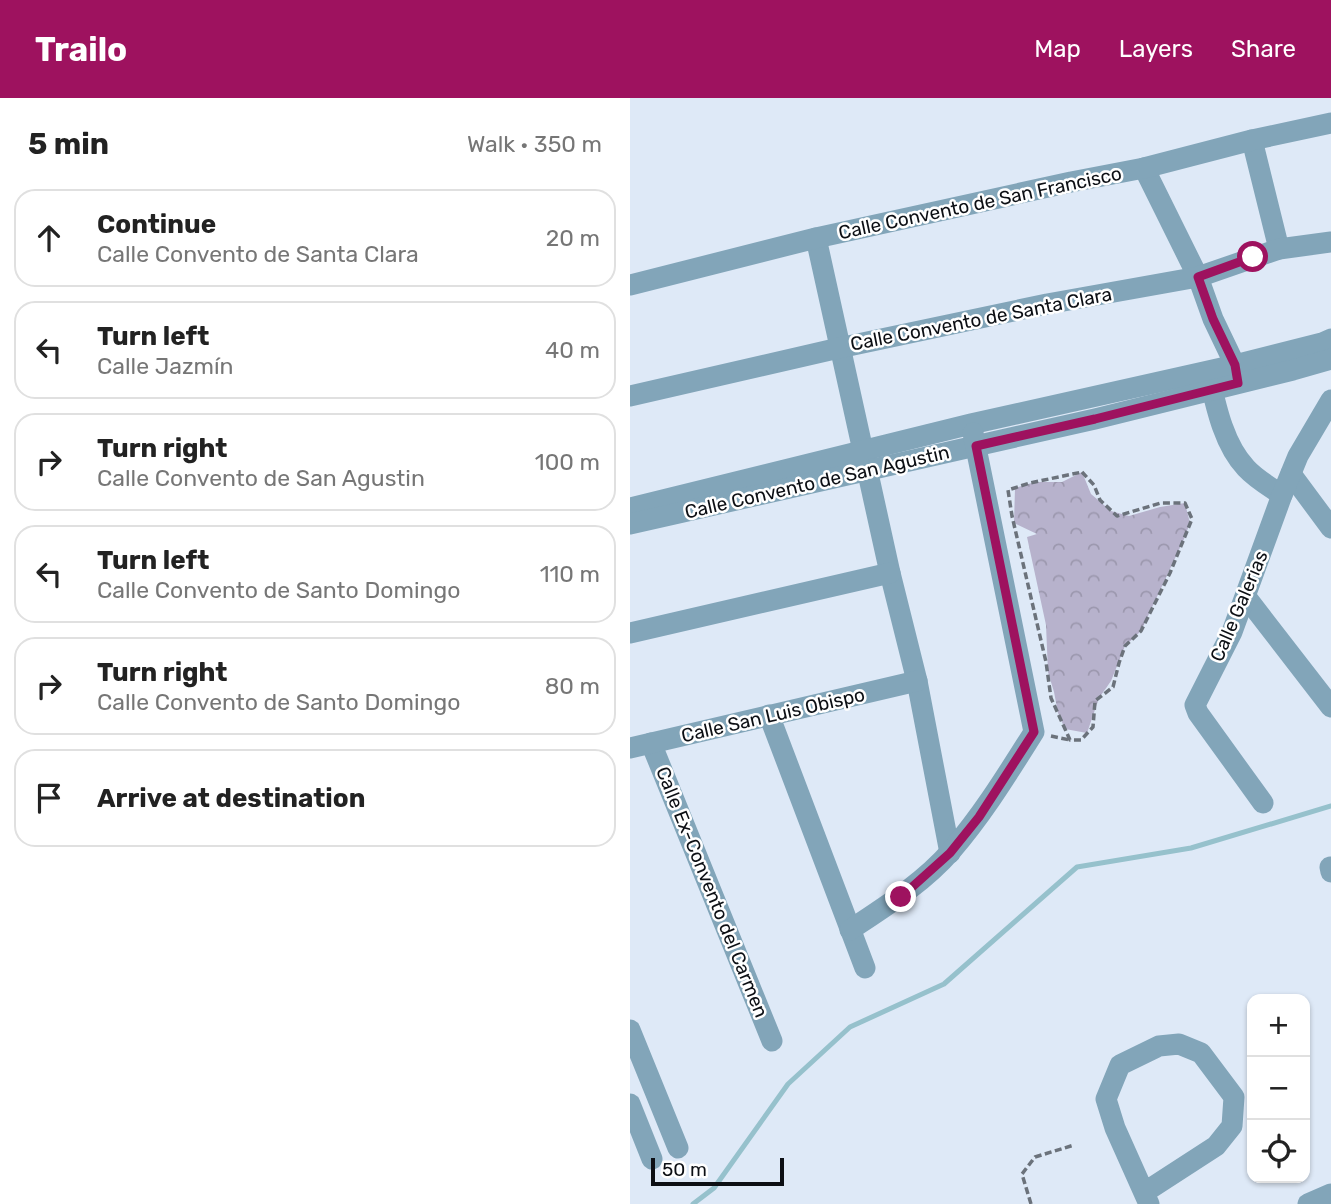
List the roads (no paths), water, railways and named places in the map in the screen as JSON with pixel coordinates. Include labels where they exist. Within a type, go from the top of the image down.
[{"type":"street","name":"Calle Convento de San Francisco","points":[[630,285],[816,239],[1144,168],[1331,123]]},
{"type":"street","points":[[1252,140],[1279,249]]},
{"type":"street","points":[[1144,168],[1198,277],[1236,374]]},
{"type":"street","points":[[816,239],[890,573],[917,681],[950,853]]},
{"type":"street","name":"Calle Convento de Santa Clara","points":[[630,396],[1047,304],[1198,277],[1279,249],[1331,242]]},
{"type":"street","name":"Calle Convento de San Agustin","points":[[630,524],[679,505],[865,460],[971,424],[1092,397],[1210,380],[1328,347]]},
{"type":"street","points":[[1210,380],[1235,455],[1247,470],[1282,495]]},
{"type":"street","name":"Calle Convento de San Agustin","points":[[865,460],[976,446],[1095,419],[1210,380]]},
{"type":"street","points":[[1092,397],[1095,419]]},
{"type":"street","name":"Calle Galerias","points":[[1263,803],[1195,705],[1232,632],[1298,456],[1331,400]]},
{"type":"street","points":[[850,930],[901,897],[950,853],[979,817],[1034,732],[971,424]]},
{"type":"street","points":[[1291,474],[1331,528]]},
{"type":"street","name":"Calle Convento de San Agustin","points":[[630,508],[679,505]]},
{"type":"street","points":[[630,633],[890,573]]},
{"type":"street","points":[[1246,597],[1331,707]]},
{"type":"street","name":"Calle San Luis Obispo","points":[[630,748],[917,681]]},
{"type":"street","points":[[769,715],[865,968]]},
{"type":"street","name":"Calle Ex-Convento del Carmen","points":[[652,743],[772,1041]]},
{"type":"street","points":[[630,1030],[678,1148]]},
{"type":"street","points":[[1179,1044],[1201,1053],[1234,1097],[1232,1126],[1216,1146],[1147,1198],[1115,1128],[1106,1099],[1120,1065],[1159,1046],[1179,1044]]},
{"type":"street","points":[[630,1104],[636,1134],[652,1159]]},
{"type":"street","points":[[636,1134],[667,1121]]},
{"type":"street","points":[[1308,1204],[1331,1195]]},
{"type":"waterway","points":[[693,1204],[714,1188],[788,1084],[850,1027],[944,984],[1077,867],[1191,848],[1331,806]]}]
